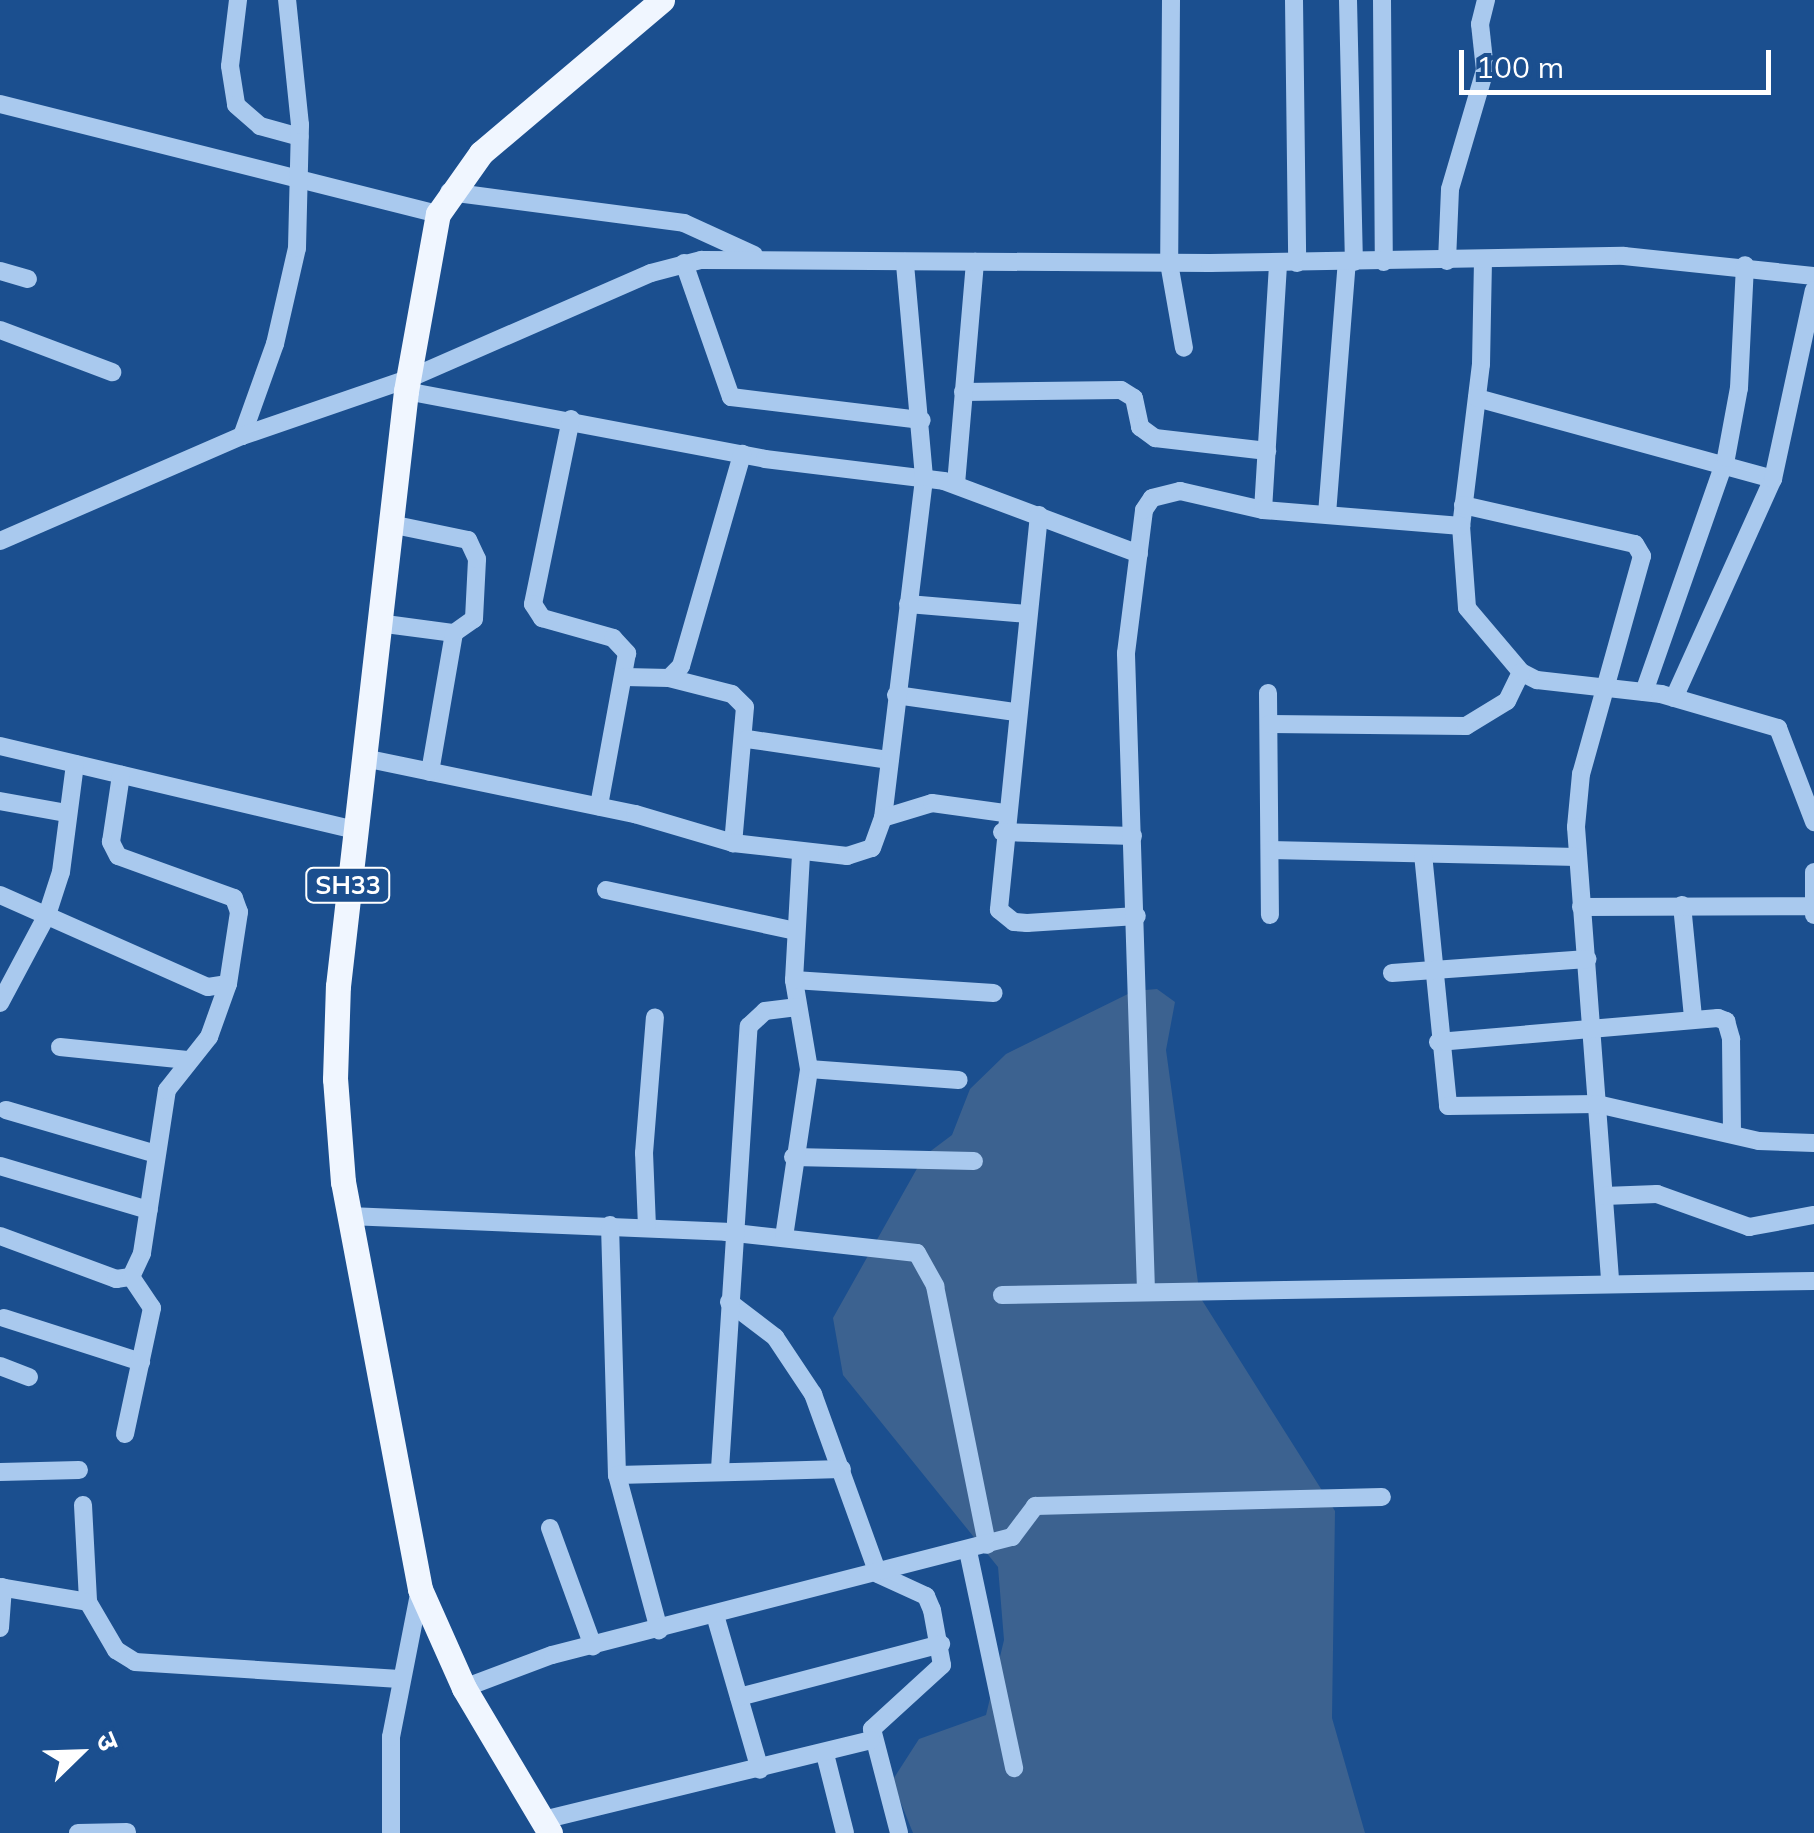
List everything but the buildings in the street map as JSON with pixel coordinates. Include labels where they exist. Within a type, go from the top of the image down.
[{"type":"main road","points":[[443,203],[517,119],[662,0]]},
{"type":"main road","name":"SH33","points":[[443,203],[407,385],[334,1038],[349,1216],[420,1589],[464,1688],[547,1827]]},
{"type":"street","points":[[238,0],[230,66],[236,104],[260,126],[300,137]]},
{"type":"street","points":[[242,436],[284,311],[300,180],[288,0]]},
{"type":"street","points":[[1172,0],[1169,263],[1184,348]]},
{"type":"street","points":[[1264,510],[1287,263],[1294,0]]},
{"type":"street","points":[[1327,514],[1350,262],[1348,0]]},
{"type":"street","points":[[1382,0],[1384,262]]},
{"type":"street","points":[[1447,261],[1450,189],[1485,70],[1480,24],[1486,0]]},
{"type":"street","points":[[0,104],[300,180],[443,203],[684,223],[759,258]]},
{"type":"street","points":[[0,541],[242,436],[407,385],[684,263],[759,258],[1287,263],[1668,256],[1814,276]]},
{"type":"street","points":[[1483,260],[1477,398],[1461,526],[1467,608],[1521,672],[1550,683],[1607,685],[1674,698],[1778,728],[1814,822]]},
{"type":"street","points":[[364,758],[599,806],[733,843],[801,853],[862,856],[879,838],[883,818],[924,476],[905,262]]},
{"type":"street","points":[[956,484],[976,262]]},
{"type":"street","points":[[684,263],[731,397],[922,420]]},
{"type":"street","points":[[1644,692],[1724,466],[1739,388],[1744,265]]},
{"type":"street","points":[[0,271],[28,279]]},
{"type":"street","points":[[1674,698],[1773,478],[1814,290]]},
{"type":"street","points":[[0,330],[112,372]]},
{"type":"street","points":[[407,385],[742,454],[924,476],[956,484],[1139,554]]},
{"type":"street","points":[[963,392],[1120,390],[1134,398],[1140,427],[1154,438],[1267,452]]},
{"type":"street","points":[[1477,398],[1773,478]]},
{"type":"street","points":[[572,419],[533,604],[550,622],[623,644],[625,677],[599,806]]},
{"type":"street","points":[[668,678],[681,666],[742,454]]},
{"type":"street","points":[[1146,1291],[1126,653],[1144,510],[1164,492],[1264,510],[1461,526]]},
{"type":"street","points":[[1463,506],[1640,548],[1582,774],[1576,857],[1610,1282]]},
{"type":"street","points":[[1040,516],[1003,823],[1002,917],[1027,923],[1137,916]]},
{"type":"street","points":[[378,623],[454,633],[474,620],[474,548],[458,536],[390,524]]},
{"type":"street","points":[[908,604],[1028,614]]},
{"type":"street","points":[[430,772],[454,633]]},
{"type":"street","points":[[1268,724],[1466,726],[1507,701],[1521,672]]},
{"type":"street","points":[[625,677],[668,678],[739,698],[747,739],[733,843]]},
{"type":"street","points":[[1268,693],[1270,915]]},
{"type":"street","points":[[896,696],[1016,712]]},
{"type":"street","points":[[747,739],[889,760]]},
{"type":"street","points":[[0,746],[355,830]]},
{"type":"street","points":[[0,1003],[46,916],[61,872],[75,764]]},
{"type":"street","points":[[121,775],[112,842],[118,856],[234,898],[239,912],[228,984],[209,1037],[166,1090],[149,1210],[131,1277],[152,1308],[126,1434]]},
{"type":"street","points":[[0,801],[68,814]]},
{"type":"street","points":[[883,818],[932,803],[1003,823],[1134,836]]},
{"type":"street","points":[[1270,850],[1576,857]]},
{"type":"street","points":[[784,1237],[809,1069],[794,980],[801,853]]},
{"type":"street","points":[[1423,854],[1444,1100],[1455,1111],[1597,1104],[1759,1141],[1814,1143]]},
{"type":"street","points":[[1814,872],[1814,915]]},
{"type":"street","points":[[606,890],[796,931]]},
{"type":"street","points":[[0,895],[208,987],[228,984]]},
{"type":"street","points":[[1682,905],[1693,1018]]},
{"type":"street","points":[[1581,907],[1814,906]]},
{"type":"street","points":[[1392,974],[1587,959]]},
{"type":"street","points":[[794,980],[994,993]]},
{"type":"street","points":[[720,1469],[729,1302],[740,1234],[749,1026],[765,1011],[798,1007]]},
{"type":"street","points":[[647,1227],[644,1153],[655,1017]]},
{"type":"street","points":[[1438,1042],[1718,1018],[1729,1028],[1732,1132]]},
{"type":"street","points":[[60,1047],[188,1060]]},
{"type":"street","points":[[809,1069],[959,1080]]},
{"type":"street","points":[[6,1110],[156,1154]]},
{"type":"street","points":[[793,1157],[974,1161]]},
{"type":"street","points":[[0,1166],[149,1210]]},
{"type":"street","points":[[1604,1196],[1657,1194],[1749,1227],[1814,1215]]},
{"type":"street","points":[[349,1216],[610,1225],[888,1245],[925,1261],[987,1545]]},
{"type":"street","points":[[610,1225],[617,1475],[659,1630]]},
{"type":"street","points":[[0,1236],[116,1280],[131,1277]]},
{"type":"street","points":[[1002,1295],[1814,1281]]},
{"type":"street","points":[[729,1302],[790,1356],[842,1469],[878,1574],[926,1596],[941,1644],[937,1673],[880,1716],[871,1740],[900,1833]]},
{"type":"street","points":[[4,1318],[142,1362]]},
{"type":"street","points":[[0,1366],[29,1378]]},
{"type":"street","points":[[617,1475],[720,1469],[842,1469]]},
{"type":"street","points":[[0,1472],[80,1470]]},
{"type":"street","points":[[464,1688],[593,1646],[1012,1538],[1027,1511],[1046,1504],[1382,1497]]},
{"type":"street","points":[[82,1505],[88,1602],[116,1650],[134,1662],[399,1679]]},
{"type":"street","points":[[550,1528],[593,1646]]},
{"type":"street","points":[[968,1551],[1014,1768]]},
{"type":"street","points":[[0,1628],[2,1587],[88,1602]]},
{"type":"street","points":[[391,1833],[387,1785],[399,1679],[420,1589]]},
{"type":"street","points":[[715,1616],[760,1770]]},
{"type":"street","points":[[739,1698],[941,1644]]},
{"type":"street","points":[[547,1827],[871,1740]]},
{"type":"street","points":[[825,1754],[845,1833]]},
{"type":"street","points":[[78,1833],[127,1832]]},
{"type":"water","points":[[1157,989],[1175,1002],[1166,1050],[1200,1297],[1335,1511],[1332,1718],[1365,1833],[913,1833],[892,1781],[919,1739],[986,1715],[1004,1640],[998,1567],[843,1375],[833,1318],[924,1156],[952,1135],[970,1089],[1006,1054],[1134,991]]}]
